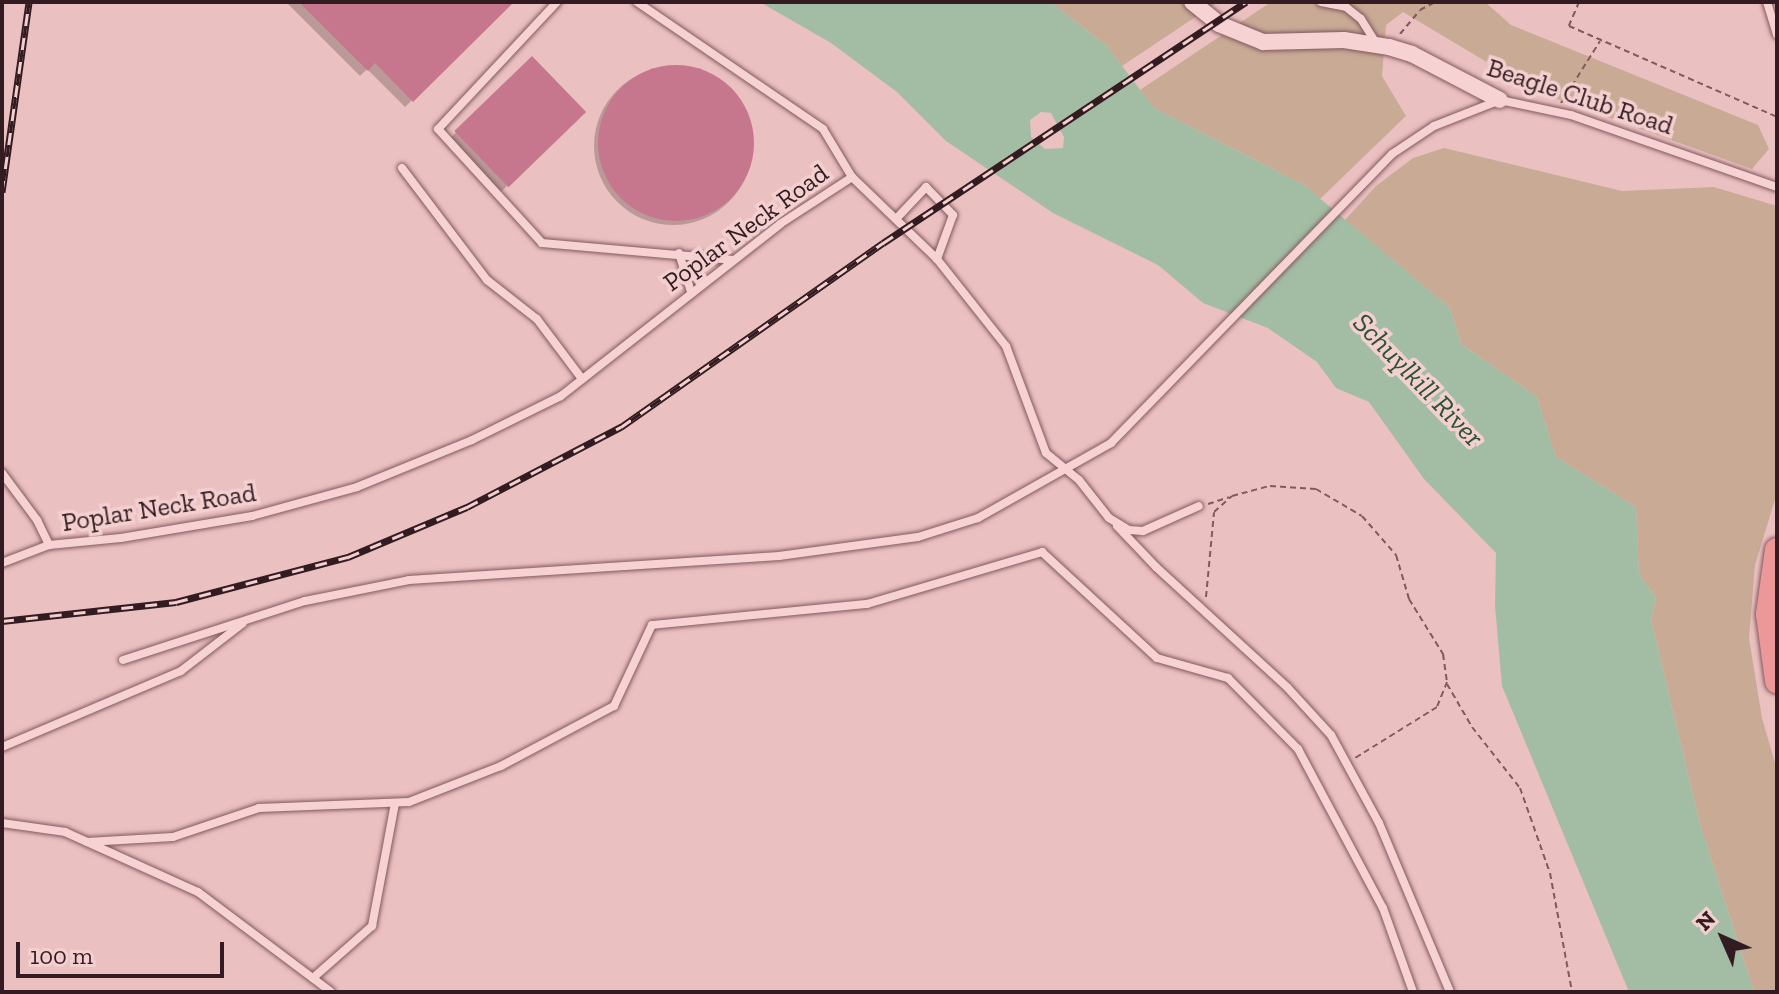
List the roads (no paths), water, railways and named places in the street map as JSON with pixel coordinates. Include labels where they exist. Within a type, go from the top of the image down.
[{"type":"main road","points":[[1777,550],[1769,643],[1777,681]]},
{"type":"street","name":"Beagle Club Road","points":[[1192,2],[1219,24],[1263,42],[1344,40],[1412,54],[1500,100]]},
{"type":"lane","points":[[557,2],[438,129],[542,243],[733,260]]},
{"type":"lane","points":[[637,2],[823,129],[852,177]]},
{"type":"lane","points":[[1321,2],[1346,7],[1361,19],[1383,46]]},
{"type":"lane","points":[[1767,2],[1777,35]]},
{"type":"lane","points":[[123,660],[320,597],[409,580],[779,556],[894,541],[978,518],[1111,443],[1374,168],[1425,131],[1500,100]]},
{"type":"lane","name":"Beagle Club Road","points":[[1500,100],[1556,111],[1777,187]]},
{"type":"lane","points":[[402,168],[487,280],[537,319],[582,379]]},
{"type":"lane","name":"Poplar Neck Road","points":[[2,473],[37,520],[49,545],[121,538],[252,516],[357,487],[472,440],[561,396],[733,260],[852,177],[937,259],[1006,346],[1046,453],[1079,480],[1109,518],[1156,567],[1287,687],[1331,735],[1379,823],[1450,992]]},
{"type":"lane","points":[[896,219],[926,187],[953,215],[937,259]]},
{"type":"lane","points":[[679,253],[691,292]]},
{"type":"lane","points":[[1109,518],[1129,530],[1143,531],[1199,506]]},
{"type":"lane","points":[[2,563],[49,545]]},
{"type":"lane","points":[[87,842],[173,837],[259,808],[409,802],[501,766],[614,706],[652,625],[867,604],[1042,552],[1157,658],[1228,678],[1298,749],[1383,908],[1413,992]]},
{"type":"lane","points":[[2,747],[181,671],[250,618]]},
{"type":"lane","points":[[313,978],[372,926],[395,803]]},
{"type":"lane","points":[[2,823],[65,832],[198,892],[331,992]]},
{"type":"water","name":"Schuylkill River","points":[[760,2],[1050,2],[1106,45],[1154,108],[1304,185],[1450,308],[1461,344],[1537,397],[1556,457],[1636,507],[1639,574],[1656,598],[1651,620],[1700,824],[1754,992],[1629,992],[1502,686],[1495,606],[1496,553],[1424,479],[1369,402],[1336,388],[1317,362],[1268,328],[1203,303],[1158,265],[1053,213],[946,141],[897,92],[831,43]],"holes":[[[1041,112],[1051,113],[1064,137],[1063,148],[1045,149],[1031,137],[1030,120]]]},
{"type":"railway","points":[[2,192],[29,2]]},
{"type":"railway","points":[[2,621],[176,602],[348,557],[467,507],[621,427],[883,243],[1246,2]]}]
